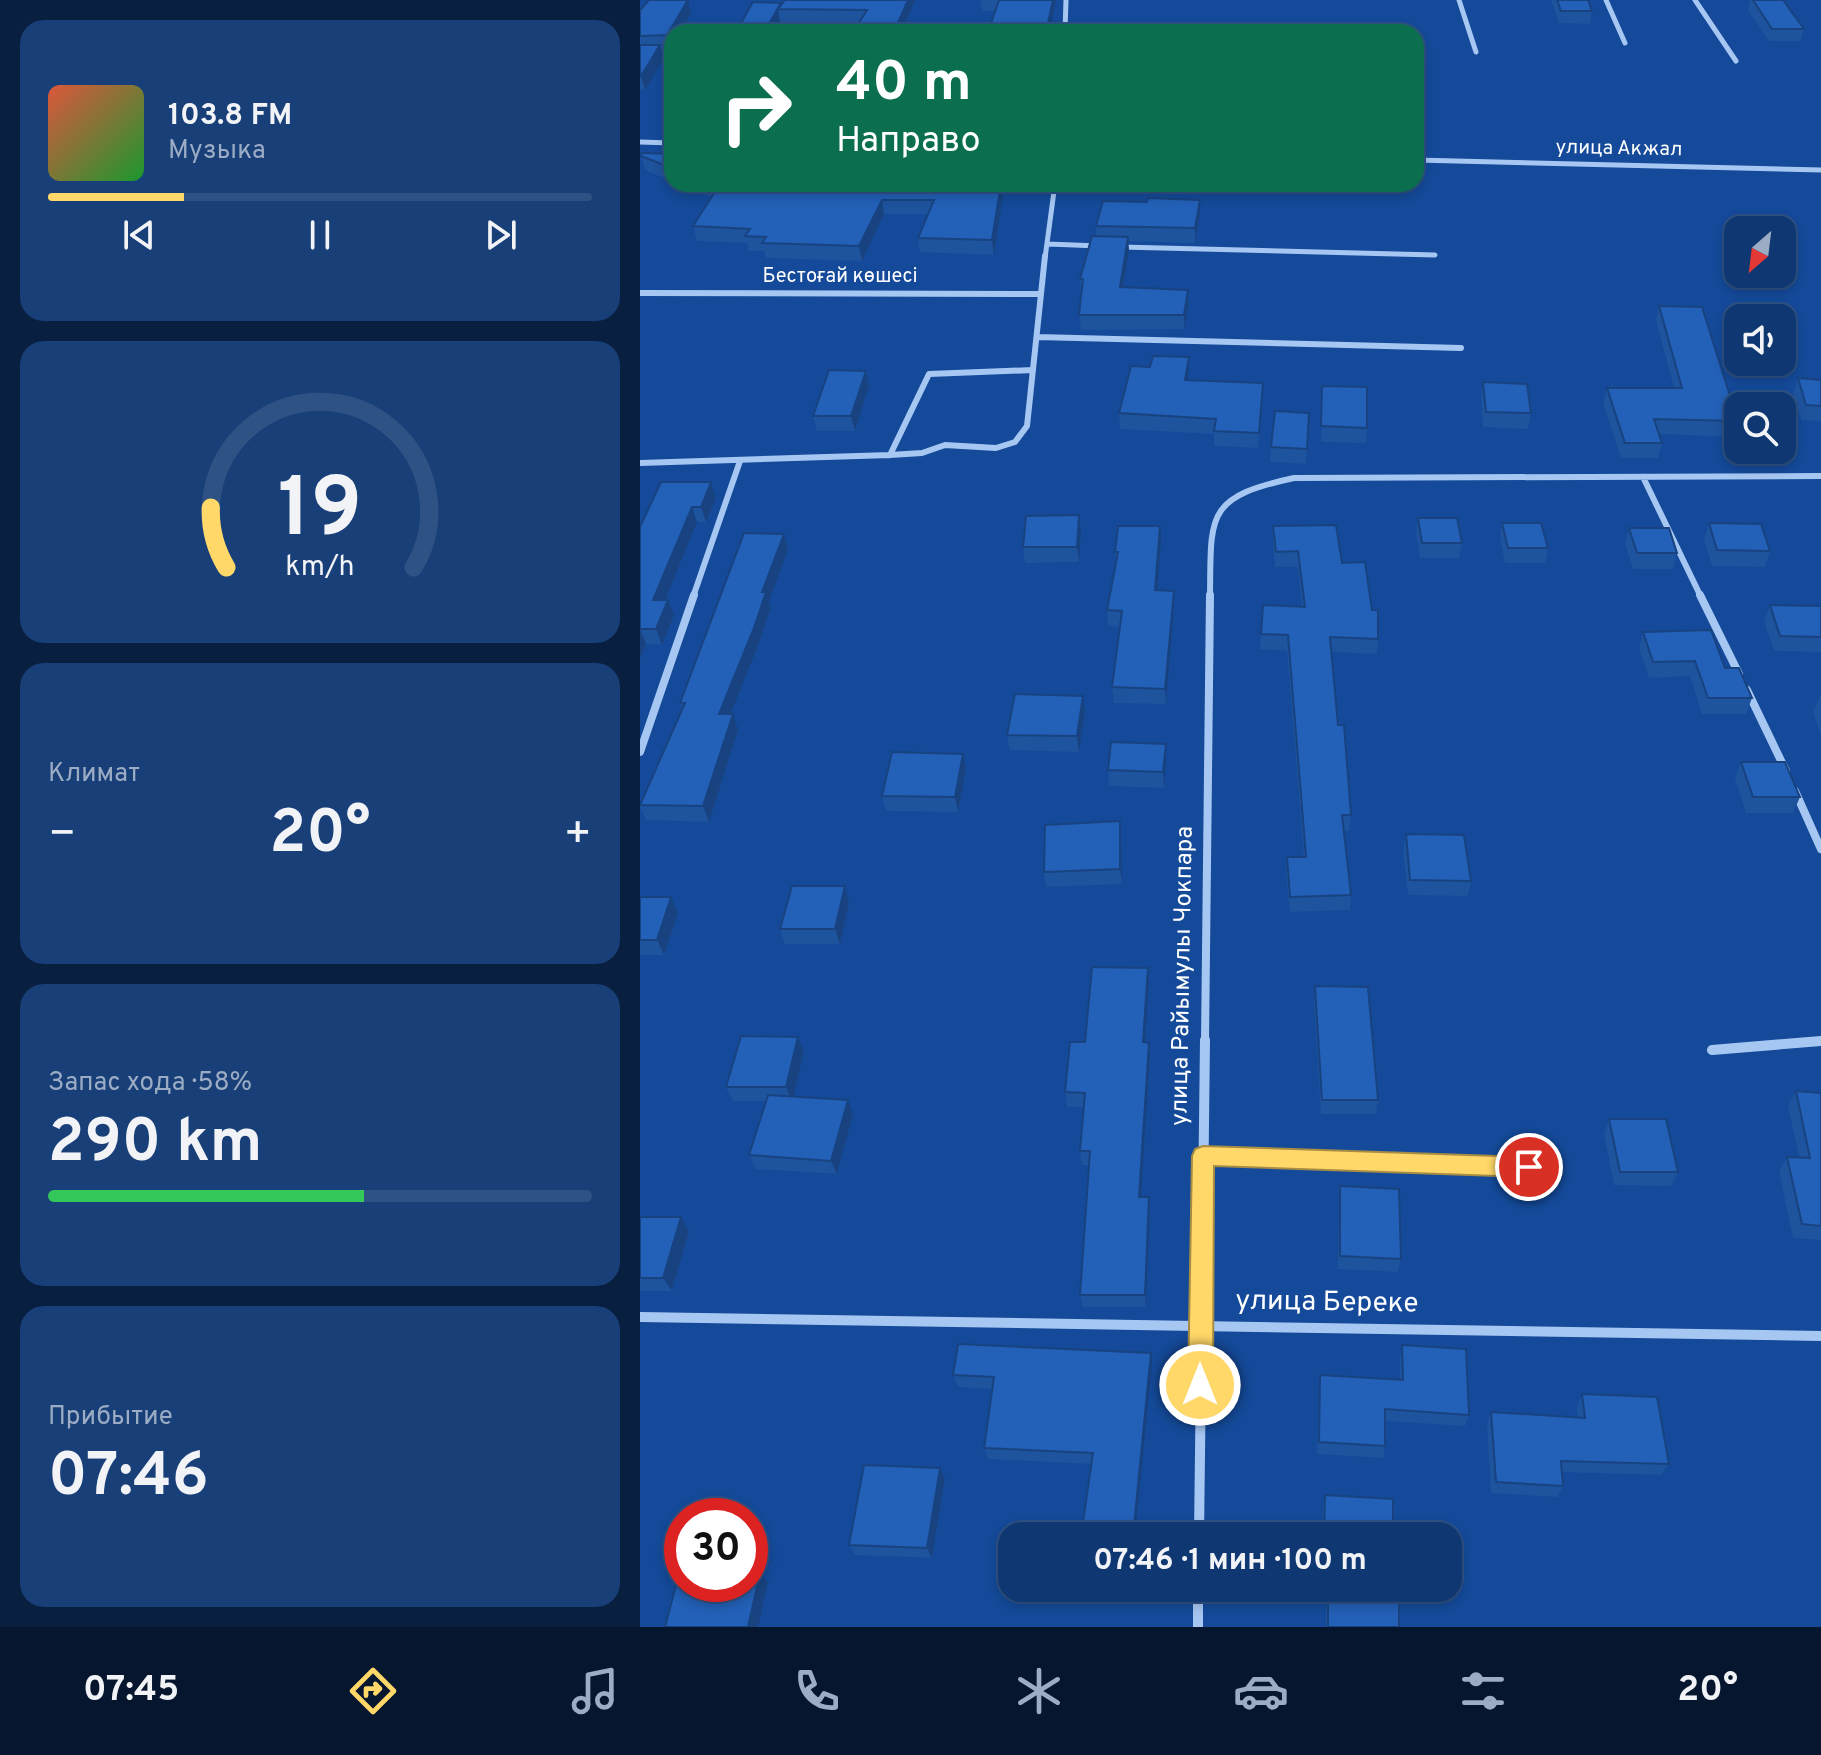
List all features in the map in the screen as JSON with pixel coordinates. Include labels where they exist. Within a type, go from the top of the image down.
[{"type":"street","points":[[1065,24],[1066,0]]},
{"type":"street","points":[[1459,0],[1476,52]]},
{"type":"street","points":[[1606,0],[1625,43]]},
{"type":"street","points":[[1695,0],[1736,61]]},
{"type":"street","points":[[640,53],[664,53]]},
{"type":"street","points":[[640,142],[664,143]]},
{"type":"street","name":"улица Акжал","points":[[1424,160],[1821,170]]},
{"type":"street","points":[[640,463],[890,455],[922,453],[945,445],[996,448],[1015,442],[1027,426],[1054,192]]},
{"type":"street","points":[[1048,244],[1435,255]]},
{"type":"street","name":"Бестоғай көшесі","points":[[640,293],[1040,294]]},
{"type":"street","points":[[1037,337],[1461,348]]},
{"type":"street","points":[[890,455],[929,374],[1033,370]]},
{"type":"street","points":[[640,752],[740,461]]},
{"type":"street","points":[[1821,476],[1643,477],[1821,849]]},
{"type":"street","name":"улица Райымулы Чокпара","points":[[1199,1522],[1211,530],[1217,513],[1246,491],[1294,478],[1643,477]]},
{"type":"street","points":[[1712,1050],[1821,1041]]},
{"type":"street","points":[[1203,1156],[1529,1167]]},
{"type":"street","name":"улица Береке","points":[[640,1317],[1821,1336]]},
{"type":"street","points":[[1198,1602],[1198,1627]]},
{"type":"building","points":[[649,0],[688,0],[674,24],[664,24],[664,35],[640,36],[640,10]]},
{"type":"building","points":[[785,0],[908,0],[897,24],[858,24],[867,10],[778,9]]},
{"type":"building","points":[[999,0],[1053,0],[1048,24],[991,24]]},
{"type":"building","points":[[1557,0],[1588,0],[1592,11],[1561,11]]},
{"type":"building","points":[[1753,0],[1783,0],[1804,29],[1772,29]]},
{"type":"building","points":[[753,2],[781,3],[769,24],[741,24]]},
{"type":"building","points":[[640,45],[660,45],[641,76],[640,76]]},
{"type":"building","points":[[642,153],[664,154],[664,165],[641,156]]},
{"type":"building","points":[[715,192],[1000,192],[992,240],[918,238],[934,200],[882,200],[859,246],[762,243],[766,237],[745,236],[750,229],[693,226]]},
{"type":"building","points":[[1148,198],[1200,200],[1195,228],[1096,226],[1103,201],[1147,202]]},
{"type":"building","points":[[1092,236],[1128,237],[1120,287],[1188,290],[1184,315],[1079,315],[1083,279],[1080,279]]},
{"type":"building","points":[[1659,306],[1702,307],[1729,392],[1724,392],[1724,421],[1654,419],[1662,443],[1625,443],[1607,388],[1682,388]]},
{"type":"building","points":[[1153,356],[1189,357],[1185,380],[1263,383],[1259,433],[1214,431],[1216,419],[1119,413],[1131,366],[1150,367]]},
{"type":"building","points":[[829,370],[866,371],[851,416],[813,416]]},
{"type":"building","points":[[1798,378],[1821,380],[1821,406],[1806,405]]},
{"type":"building","points":[[1483,382],[1527,384],[1531,413],[1486,412]]},
{"type":"building","points":[[1322,386],[1367,387],[1367,428],[1321,426]]},
{"type":"building","points":[[1275,411],[1309,413],[1307,449],[1271,447]]},
{"type":"building","points":[[661,482],[711,482],[701,507],[692,507],[653,600],[668,600],[656,629],[640,629],[640,527]]},
{"type":"building","points":[[1079,515],[1077,547],[1023,547],[1026,516]]},
{"type":"building","points":[[1418,518],[1457,518],[1462,543],[1422,543]]},
{"type":"building","points":[[1502,523],[1541,523],[1548,548],[1508,548]]},
{"type":"building","points":[[1709,523],[1761,524],[1770,551],[1717,550]]},
{"type":"building","points":[[1336,525],[1342,563],[1365,562],[1372,610],[1378,610],[1378,639],[1330,637],[1338,725],[1344,725],[1351,815],[1342,815],[1351,895],[1290,897],[1287,857],[1306,857],[1288,635],[1261,634],[1263,605],[1305,607],[1298,551],[1276,552],[1273,526]]},
{"type":"building","points":[[1118,526],[1160,526],[1155,590],[1174,591],[1165,689],[1112,687],[1122,611],[1107,610],[1118,552],[1115,552]]},
{"type":"building","points":[[1629,528],[1669,528],[1677,553],[1637,553]]},
{"type":"building","points":[[744,533],[784,534],[762,592],[766,592],[754,628],[719,714],[733,714],[703,806],[640,805],[685,703],[680,703]]},
{"type":"building","points":[[1770,605],[1821,606],[1821,637],[1780,636]]},
{"type":"building","points":[[1711,630],[1725,668],[1739,668],[1752,698],[1708,698],[1695,661],[1653,662],[1643,632]]},
{"type":"building","points":[[1015,694],[1083,696],[1077,736],[1007,735]]},
{"type":"building","points":[[1111,742],[1166,744],[1163,772],[1108,770]]},
{"type":"building","points":[[892,752],[963,754],[955,797],[882,796]]},
{"type":"building","points":[[1741,762],[1785,762],[1800,797],[1753,797]]},
{"type":"building","points":[[1120,821],[1120,869],[1044,872],[1045,825]]},
{"type":"building","points":[[1406,834],[1464,835],[1471,881],[1410,880]]},
{"type":"building","points":[[792,886],[845,886],[835,929],[780,929]]},
{"type":"building","points":[[640,897],[671,897],[657,940],[640,940]]},
{"type":"building","points":[[1092,967],[1148,968],[1143,1042],[1149,1043],[1139,1197],[1149,1197],[1145,1295],[1080,1295],[1090,1151],[1080,1151],[1085,1093],[1065,1092],[1070,1042],[1085,1042]]},
{"type":"building","points":[[1315,986],[1368,987],[1378,1100],[1322,1100]]},
{"type":"building","points":[[741,1036],[798,1037],[786,1087],[726,1087]]},
{"type":"building","points":[[1796,1091],[1821,1093],[1821,1226],[1802,1224],[1787,1157],[1810,1158]]},
{"type":"building","points":[[768,1095],[848,1100],[831,1161],[749,1155]]},
{"type":"building","points":[[1609,1119],[1666,1119],[1678,1172],[1620,1172]]},
{"type":"building","points":[[1340,1186],[1399,1189],[1401,1259],[1340,1256]]},
{"type":"building","points":[[640,1217],[681,1217],[663,1278],[640,1278]]},
{"type":"building","points":[[958,1344],[1151,1353],[1134,1522],[1083,1522],[1093,1453],[984,1448],[994,1377],[953,1375]]},
{"type":"building","points":[[1402,1345],[1466,1349],[1469,1415],[1385,1409],[1385,1446],[1319,1442],[1320,1375],[1403,1380]]},
{"type":"building","points":[[1582,1394],[1657,1397],[1669,1464],[1561,1461],[1563,1486],[1496,1482],[1491,1412],[1585,1418]]},
{"type":"building","points":[[864,1465],[940,1468],[927,1548],[849,1545]]},
{"type":"building","points":[[1325,1495],[1393,1499],[1393,1522],[1324,1522]]},
{"type":"building","points":[[672,1602],[754,1602],[748,1627],[665,1627]]},
{"type":"building","points":[[1328,1602],[1399,1602],[1399,1627],[1328,1627]]},
{"type":"route","points":[[1200,1385],[1203,1156],[1529,1167]]}]
